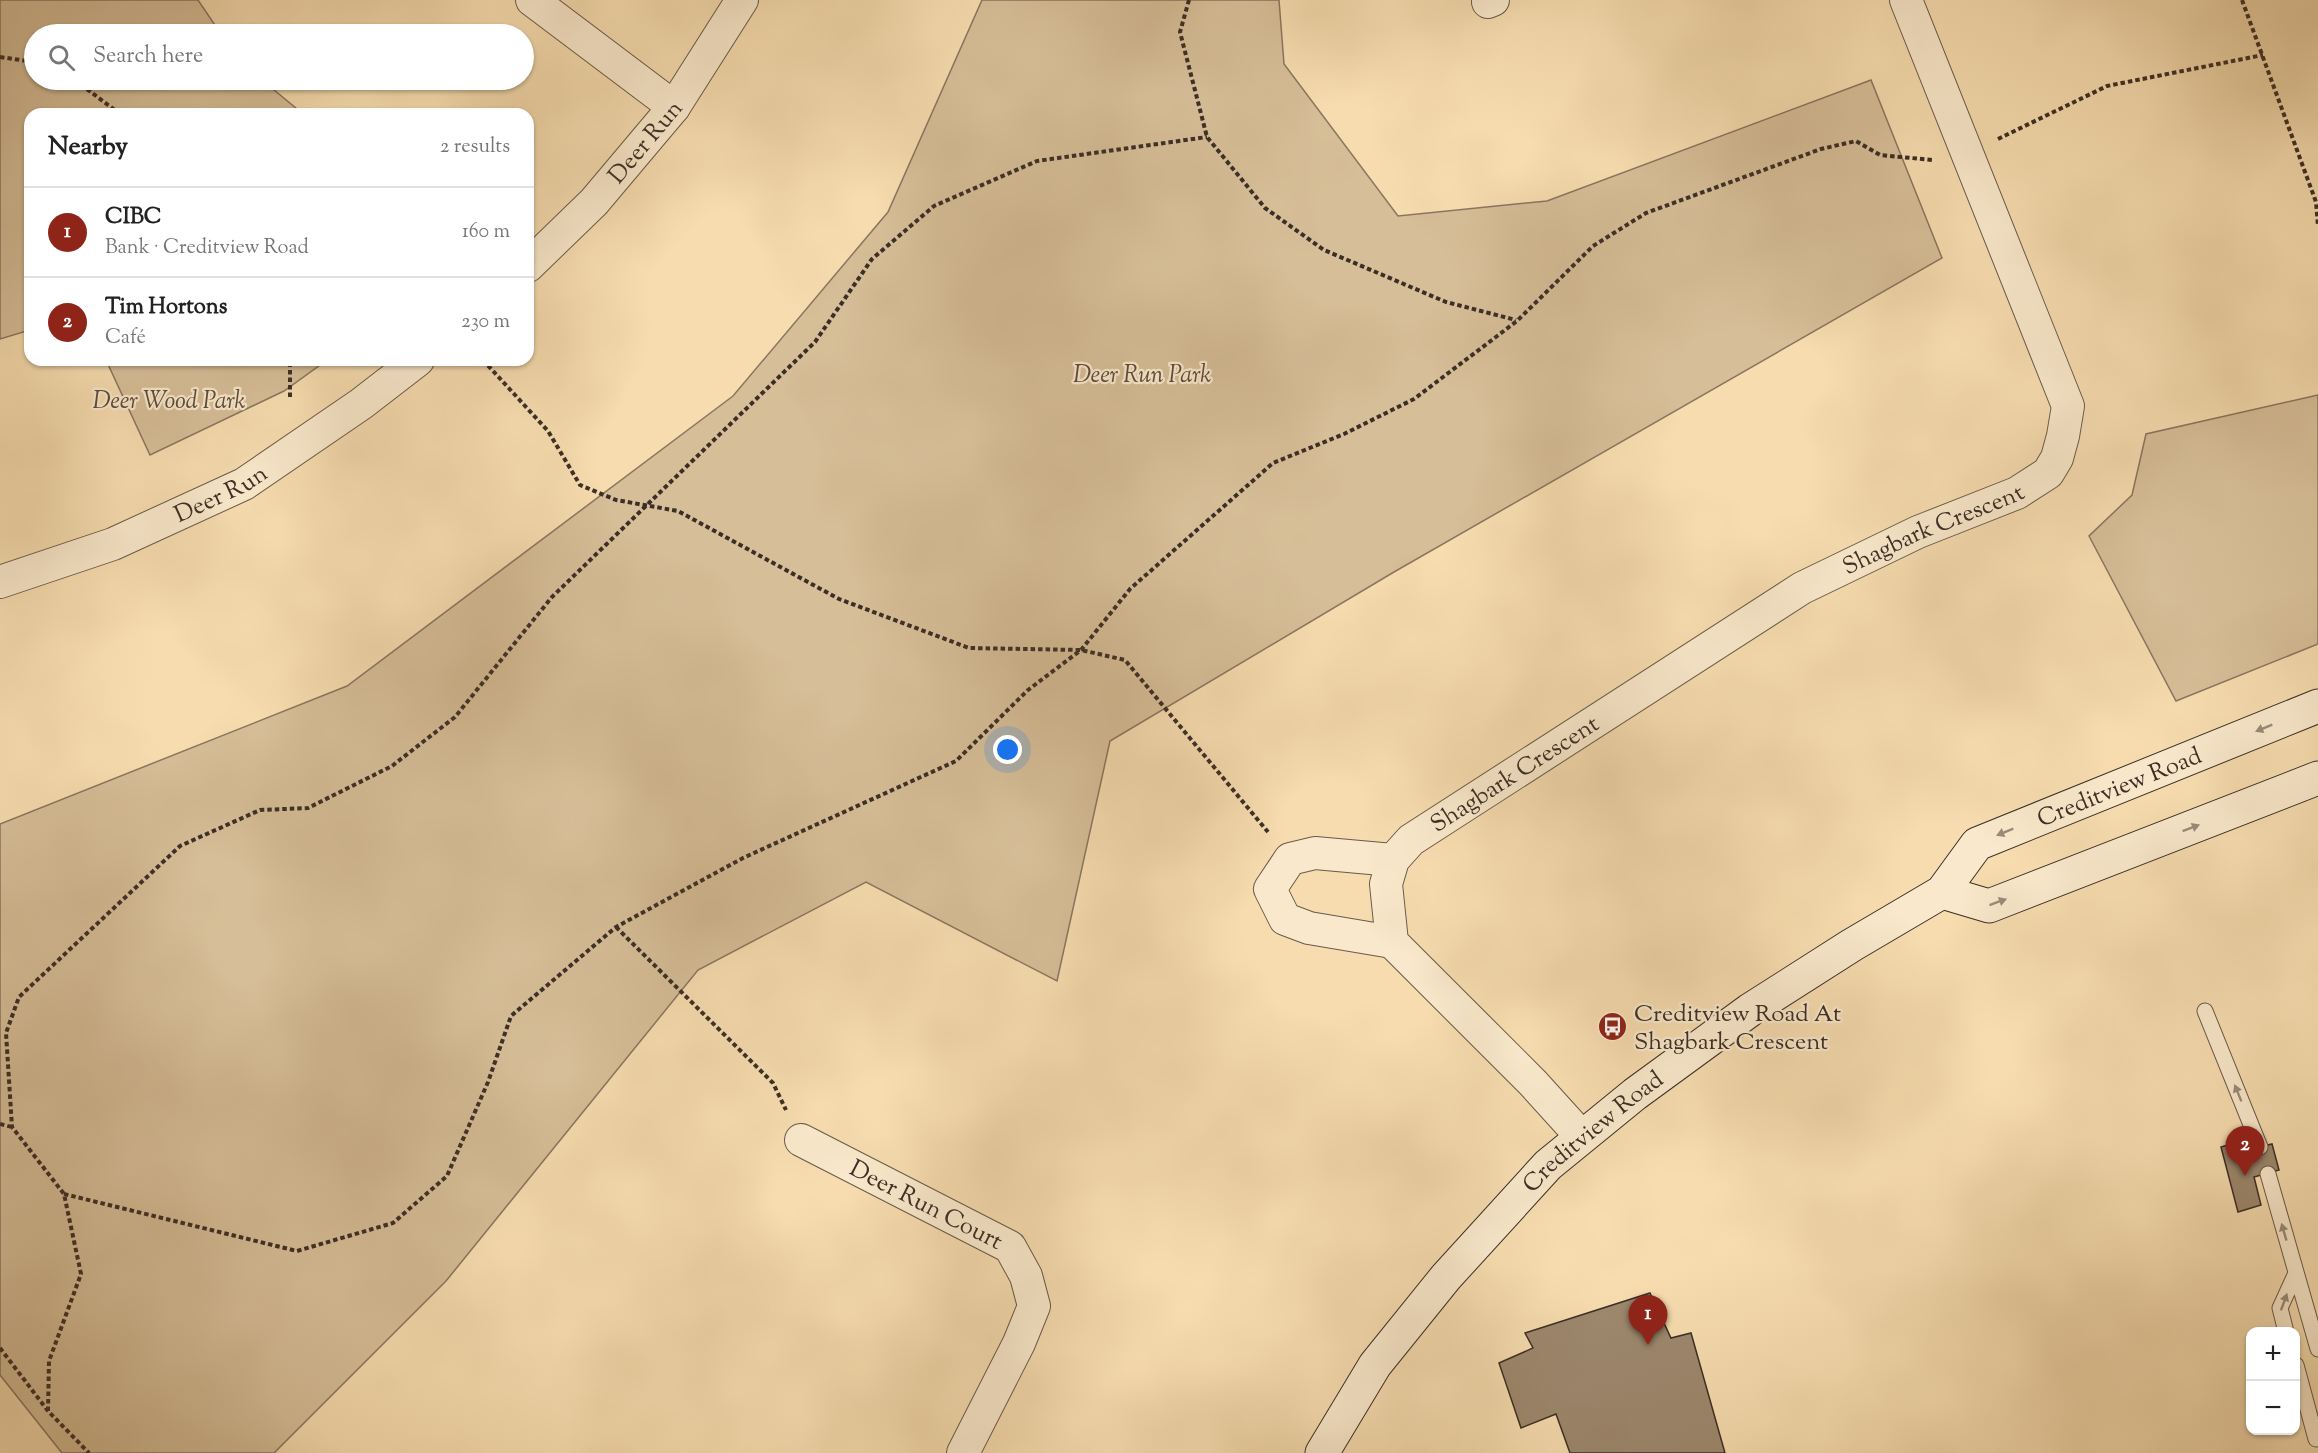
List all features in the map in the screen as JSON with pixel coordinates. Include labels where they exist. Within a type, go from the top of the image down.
[{"type":"main road","name":"Creditview Road","points":[[1322,1453],[1375,1365],[1446,1277],[1498,1218],[1581,1136],[1780,990],[1942,892],[1977,844],[2318,706]]},
{"type":"main road","points":[[1942,892],[1989,906],[2318,778]]},
{"type":"street","points":[[532,0],[674,107]]},
{"type":"street","name":"Deer Run","points":[[534,260],[594,202],[674,107],[741,0]]},
{"type":"street","name":"Shagbark Crescent","points":[[1393,860],[1411,840],[1802,588],[1918,532],[2017,493],[2048,473],[2060,447],[2068,406],[1906,0]]},
{"type":"street","name":"Deer Run","points":[[0,582],[113,544],[244,484],[361,404],[410,366]]},
{"type":"street","points":[[1392,942],[1386,884],[1393,860],[1316,853],[1290,859],[1270,889],[1285,919],[1309,928],[1392,942],[1533,1083],[1581,1136]]},
{"type":"street","name":"Deer Run Court","points":[[801,1140],[1010,1247],[1026,1276],[1034,1306],[1019,1343],[963,1453]]},
{"type":"lane","points":[[2205,1011],[2260,1147]]},
{"type":"lane","points":[[2268,1174],[2318,1349]]},
{"type":"lane","points":[[2285,1327],[2280,1308],[2296,1273]]},
{"type":"lane","points":[[2300,1381],[2316,1439]]},
{"type":"path","points":[[1189,0],[1180,32],[1207,137],[1265,207],[1324,250],[1446,302],[1517,321]]},
{"type":"path","points":[[2242,0],[2316,202],[2318,226]]},
{"type":"path","points":[[64,1194],[297,1251],[393,1223],[447,1176],[488,1082],[511,1016],[616,927],[743,858],[956,761],[1028,690],[1082,650],[1130,589],[1273,464],[1344,434],[1414,399],[1517,321],[1593,246],[1646,213],[1821,149],[1856,141],[1880,155],[1947,161],[1967,154],[2107,86],[2263,55]]},
{"type":"path","points":[[0,57],[24,61]]},
{"type":"path","points":[[88,90],[112,108]]},
{"type":"path","points":[[48,1411],[50,1361],[81,1274],[64,1194],[12,1127],[6,1033],[20,997],[180,846],[260,810],[308,808],[392,766],[455,717],[552,597],[815,342],[873,259],[934,206],[1037,161],[1207,137]]},
{"type":"path","points":[[290,366],[290,397]]},
{"type":"path","points":[[488,366],[548,431],[580,485],[616,500],[678,511],[839,599],[969,648],[1082,650],[1125,660],[1290,859]]},
{"type":"path","points":[[616,927],[773,1083],[801,1140]]},
{"type":"path","points":[[0,1033],[6,1033]]},
{"type":"path","points":[[0,1124],[12,1127]]},
{"type":"path","points":[[0,1348],[48,1411],[89,1453]]},
{"type":"green space","points":[[0,0],[198,0],[214,24],[24,24],[24,90],[274,90],[296,108],[24,108],[24,332],[0,339]]},
{"type":"green space","name":"Deer Run Park","points":[[982,0],[1279,0],[1284,64],[1398,216],[1547,201],[1871,80],[1942,258],[1394,572],[1110,741],[1057,981],[866,882],[698,970],[446,1281],[274,1453],[62,1453],[0,1375],[0,824],[347,686],[733,396],[888,212]]},
{"type":"green space","name":"Deer Wood Park","points":[[109,366],[319,366],[284,391],[150,455]]},
{"type":"green space","points":[[2318,395],[2318,644],[2176,701],[2089,536],[2132,495],[2146,434]]},
{"type":"building","points":[[2248,1139],[2251,1149],[2272,1144],[2279,1170],[2254,1177],[2261,1205],[2238,1212],[2221,1147]]},
{"type":"building","points":[[1650,1293],[1671,1338],[1691,1333],[1725,1453],[1570,1453],[1556,1414],[1521,1428],[1499,1363],[1533,1348],[1525,1333]]},
{"type":"place","name":"Creditview Road At Shagbark Crescent","points":[[1613,1027]]},
{"type":"place","name":"Tim Hortons","points":[[2245,1176]]},
{"type":"place","name":"CIBC","points":[[1648,1345]]}]
